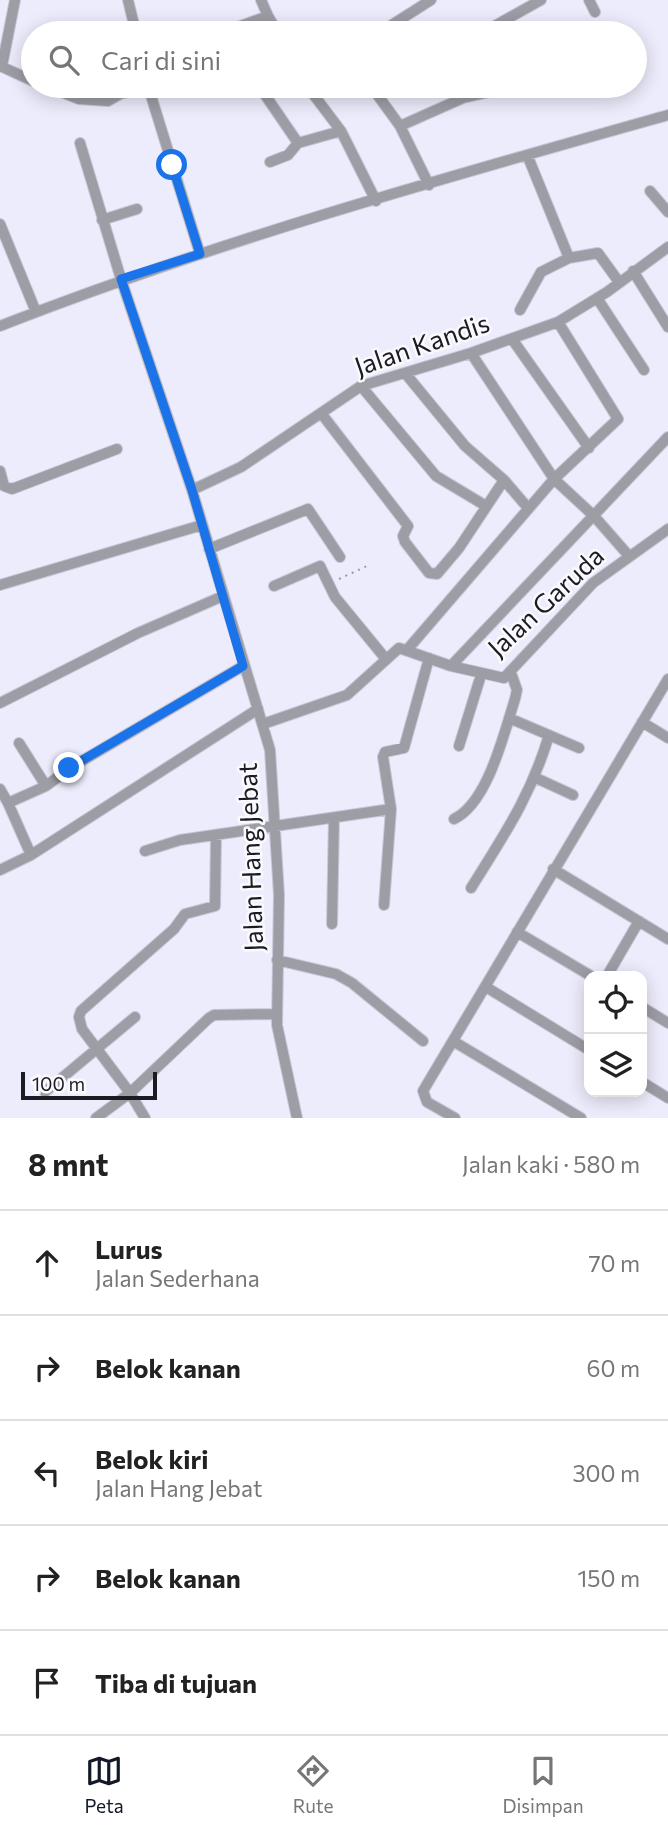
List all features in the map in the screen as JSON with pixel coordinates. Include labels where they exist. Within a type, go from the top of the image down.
[{"type":"street","points":[[15,0],[1,66],[21,75]]},
{"type":"street","points":[[128,0],[133,21]]},
{"type":"street","points":[[261,0],[271,21]]},
{"type":"street","points":[[400,21],[431,0]]},
{"type":"street","points":[[503,21],[541,0]]},
{"type":"street","points":[[589,0],[595,12]]},
{"type":"street","points":[[254,21],[268,16]]},
{"type":"street","points":[[76,98],[108,101],[112,98]]},
{"type":"street","points":[[152,98],[200,254]]},
{"type":"street","points":[[267,98],[298,143]]},
{"type":"street","points":[[316,98],[341,131],[376,201]]},
{"type":"street","points":[[380,98],[400,126],[429,186]]},
{"type":"street","points":[[400,126],[463,98]]},
{"type":"street","points":[[0,326],[121,279],[200,254],[668,115]]},
{"type":"street","points":[[270,162],[288,155],[298,143],[341,131]]},
{"type":"street","name":"Jalan Hang Jebat","points":[[80,143],[121,279],[192,490],[270,750],[277,828],[276,1014],[296,1118]]},
{"type":"street","points":[[528,157],[569,258]]},
{"type":"street","points":[[650,191],[668,212]]},
{"type":"street","points":[[102,220],[137,209]]},
{"type":"street","points":[[0,224],[36,312]]},
{"type":"street","name":"Jalan Kandis","points":[[192,490],[241,467],[361,386],[471,353],[558,322],[597,298],[668,247]]},
{"type":"street","points":[[520,310],[541,272],[569,258],[598,253],[619,282]]},
{"type":"street","points":[[633,271],[668,327]]},
{"type":"street","points":[[597,298],[644,370]]},
{"type":"street","points":[[263,724],[347,695],[385,658],[399,648],[407,650],[554,479],[616,424],[618,416],[558,322]]},
{"type":"street","points":[[512,339],[589,447]]},
{"type":"street","points":[[471,353],[554,479],[594,516],[629,556]]},
{"type":"street","points":[[405,373],[465,446],[504,480],[528,509]]},
{"type":"street","points":[[361,386],[436,476],[486,506]]},
{"type":"street","points":[[321,413],[408,526],[403,539],[429,573],[437,573],[447,564],[504,480]]},
{"type":"street","points":[[451,666],[668,437]]},
{"type":"street","points":[[0,471],[4,486],[12,489],[117,449]]},
{"type":"street","points":[[209,550],[308,509],[340,557]]},
{"type":"street","points":[[0,585],[202,525]]},
{"type":"street","name":"Jalan Garuda","points":[[407,650],[481,675],[504,678],[593,583],[668,529]]},
{"type":"street","points":[[274,586],[320,566],[335,597],[385,658]]},
{"type":"street","points":[[0,703],[138,633],[223,596]]},
{"type":"street","points":[[384,905],[391,809],[383,757],[385,752],[404,748],[429,658]]},
{"type":"street","points":[[8,803],[46,786],[92,755],[243,666]]},
{"type":"street","points":[[454,819],[468,810],[487,780],[517,690],[511,673]]},
{"type":"street","points":[[459,746],[481,675]]},
{"type":"street","points":[[454,1118],[427,1102],[423,1094],[553,869],[668,679]]},
{"type":"street","points":[[0,870],[31,855],[258,709]]},
{"type":"street","points":[[509,718],[579,748]]},
{"type":"street","points":[[642,722],[668,738]]},
{"type":"street","points":[[471,888],[536,778],[549,735]]},
{"type":"street","points":[[19,743],[46,786]]},
{"type":"street","points":[[536,778],[573,795]]},
{"type":"street","points":[[0,789],[31,855]]},
{"type":"street","points":[[145,851],[180,840],[277,828],[391,809]]},
{"type":"street","points":[[332,925],[334,818]]},
{"type":"street","points":[[145,1118],[130,1093],[95,1051],[82,1029],[79,1017],[81,1011],[174,929],[185,914],[215,906],[216,836]]},
{"type":"street","points":[[553,869],[668,939]]},
{"type":"street","points":[[610,971],[639,921]]},
{"type":"street","points":[[517,932],[584,972]]},
{"type":"street","points":[[277,960],[336,974],[352,983],[423,1041]]},
{"type":"street","points":[[486,987],[584,1046]]},
{"type":"street","points":[[647,1010],[668,1023]]},
{"type":"street","points":[[96,1118],[130,1093],[214,1015],[276,1014]]},
{"type":"street","points":[[45,1092],[135,1017]]},
{"type":"street","points":[[453,1041],[580,1118]]},
{"type":"street","points":[[647,1085],[668,1098]]},
{"type":"path","points":[[328,583],[367,566]]},
{"type":"route","points":[[69,768],[243,666],[192,490],[121,279],[200,254],[172,165]]}]
